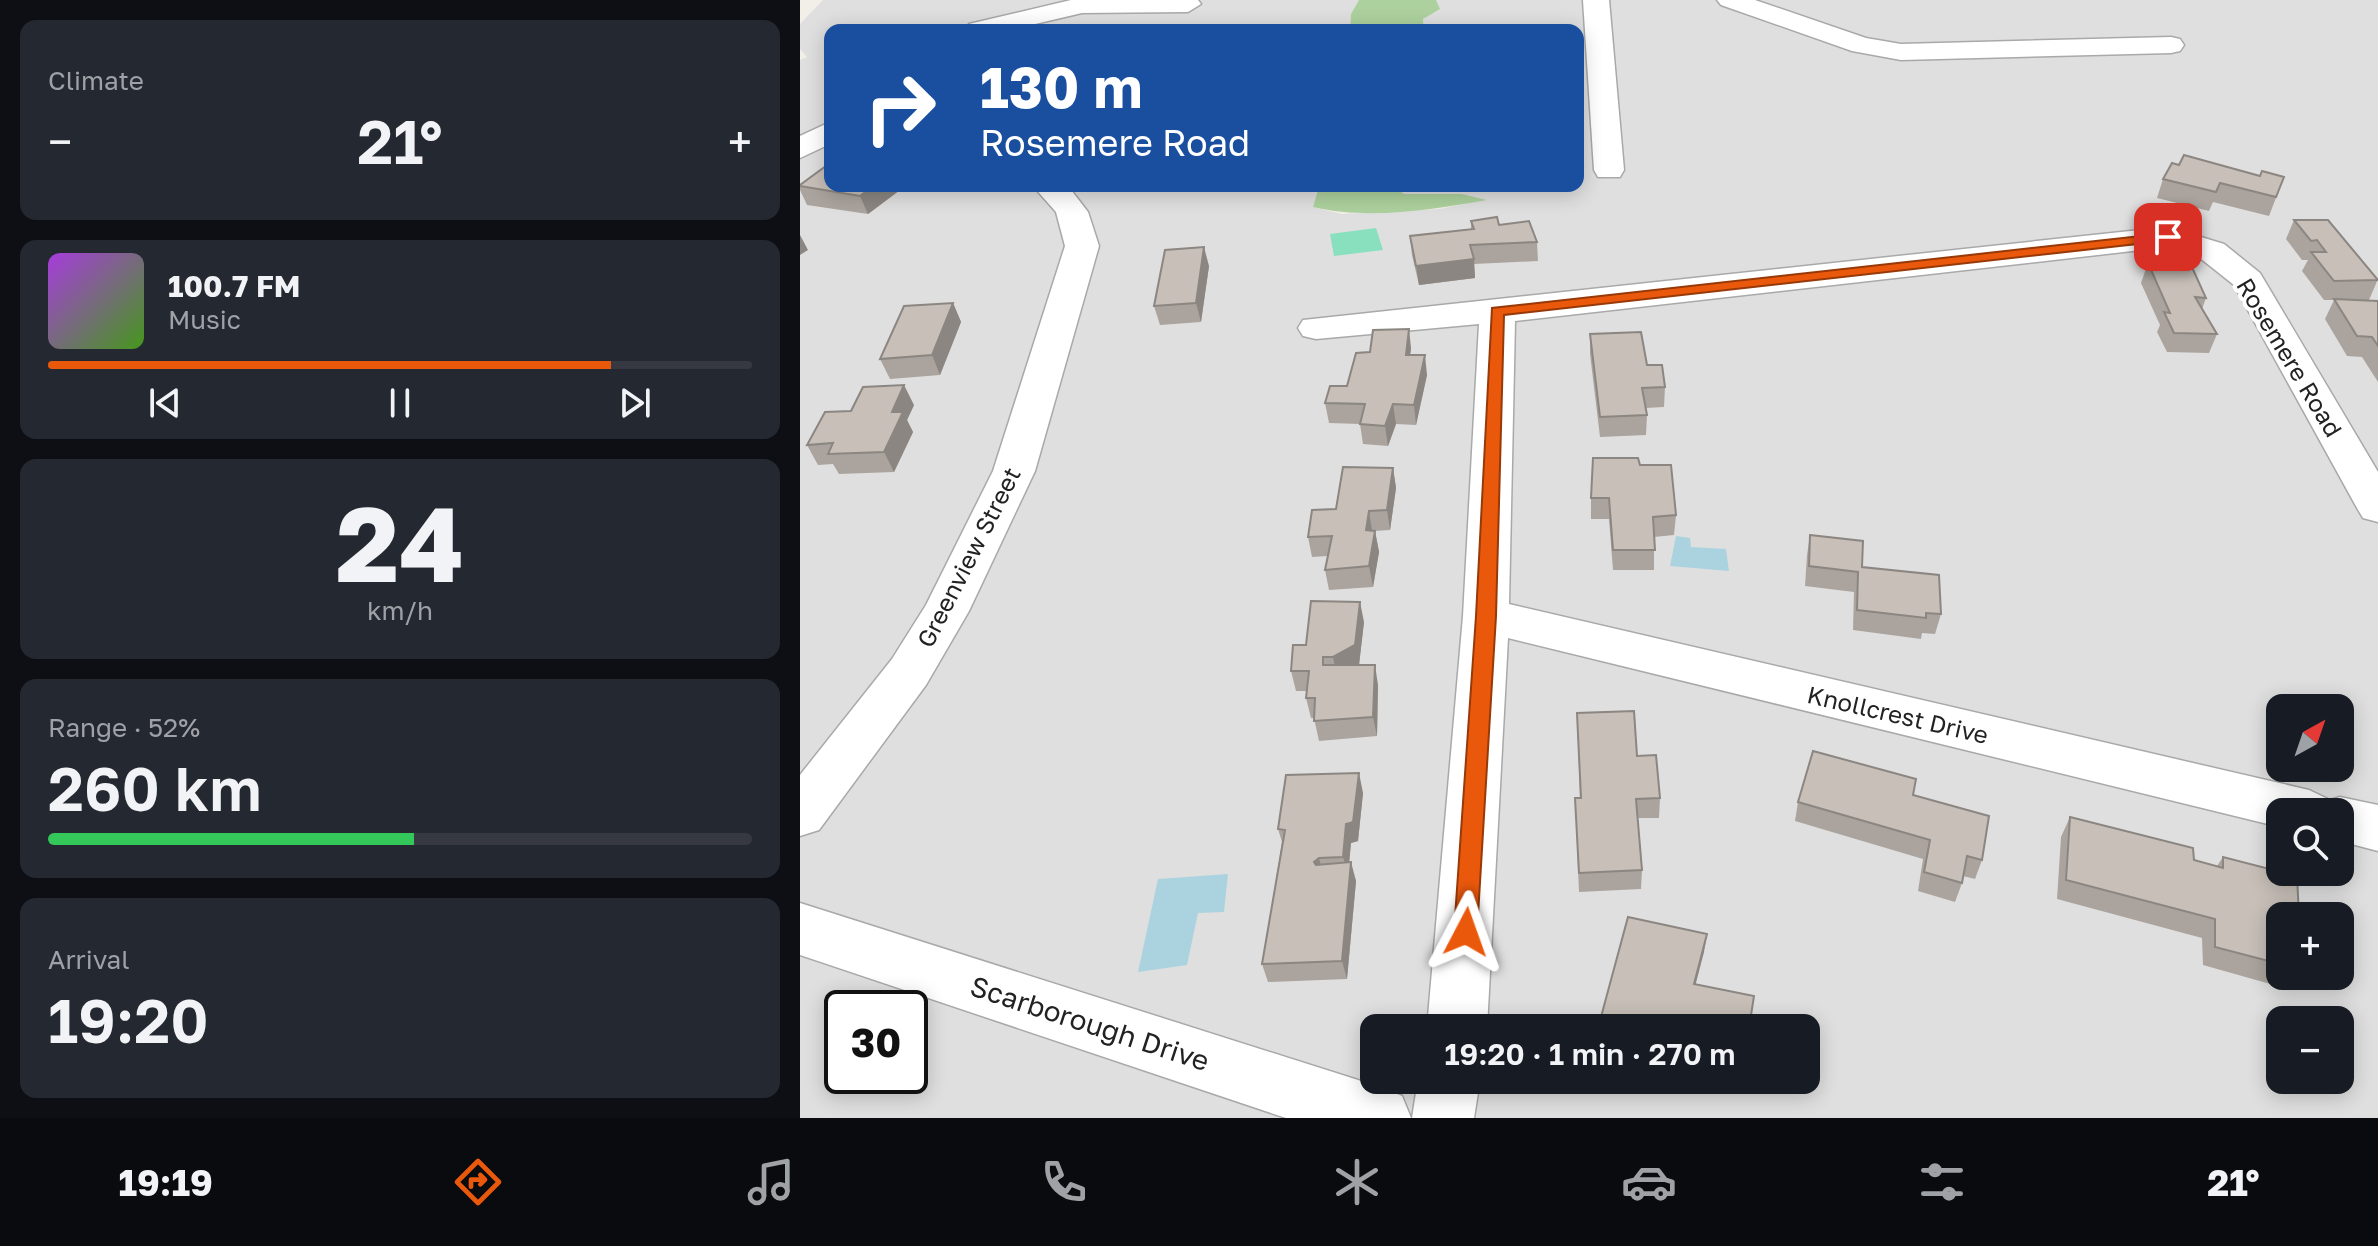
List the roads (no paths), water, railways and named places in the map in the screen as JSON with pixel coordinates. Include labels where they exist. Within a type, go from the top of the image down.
[{"type":"street","points":[[1596,0],[1609,170]]},
{"type":"street","points":[[1730,0],[1861,45],[1901,52],[2171,45]]},
{"type":"street","points":[[1003,24],[1082,5],[1188,4]]},
{"type":"street","points":[[800,149],[824,137]]},
{"type":"street","name":"Greenview Street","points":[[800,814],[909,672],[946,611],[1014,471],[1082,246],[1080,223],[1056,192]]},
{"type":"street","name":"Rosemere Road","points":[[1316,328],[1497,312],[2168,237],[2202,244],[2225,257],[2248,280],[2378,508]]},
{"type":"street","points":[[1458,1014],[1486,616],[1497,312]]},
{"type":"street","name":"Knollcrest Drive","points":[[1486,616],[2266,802]]},
{"type":"street","points":[[2354,822],[2378,828]]},
{"type":"street","name":"Scarborough Drive","points":[[800,929],[1380,1118]]},
{"type":"street","points":[[1443,1118],[1447,1094]]},
{"type":"water","points":[[1676,536],[1690,538],[1691,547],[1726,549],[1729,571],[1670,566]]},
{"type":"water","points":[[1228,874],[1224,912],[1198,913],[1187,965],[1138,972],[1158,879]]}]
